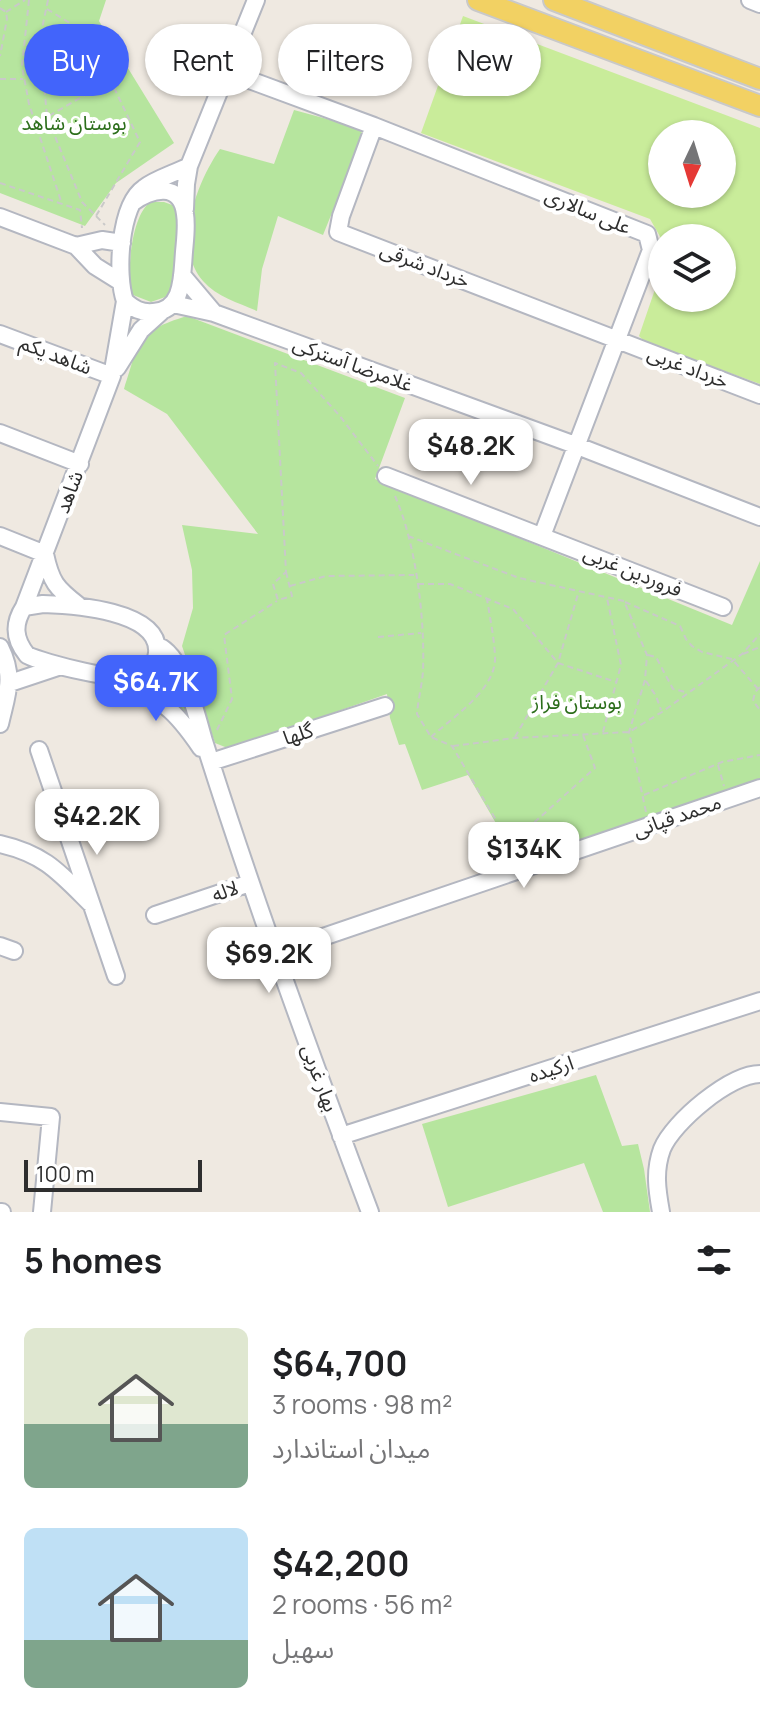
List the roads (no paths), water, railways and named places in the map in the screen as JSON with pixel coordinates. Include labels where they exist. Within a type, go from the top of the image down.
[{"type":"main road","points":[[478,0],[760,106]]},
{"type":"main road","points":[[554,0],[760,79]]},
{"type":"street","points":[[247,24],[256,0]]},
{"type":"street","points":[[750,0],[760,4]]},
{"type":"street","name":"علی سالاری","points":[[262,85],[647,234],[651,250],[542,536]]},
{"type":"street","points":[[167,308],[178,296],[182,275],[189,166],[218,96]]},
{"type":"street","name":"خرداد شرقی","points":[[374,126],[338,232],[616,340]]},
{"type":"street","points":[[125,301],[119,281],[122,243],[132,203],[143,188],[189,166]]},
{"type":"street","points":[[132,203],[150,190],[163,190],[175,195],[185,211]]},
{"type":"street","points":[[0,217],[80,245],[102,240],[122,243]]},
{"type":"street","points":[[80,245],[95,266],[119,281]]},
{"type":"street","points":[[182,275],[214,313]]},
{"type":"street","name":"غلامرضا آسترکی","points":[[125,301],[140,311],[167,308],[214,313],[575,445],[760,517]]},
{"type":"street","name":"شاهد","points":[[16,623],[112,376],[125,301]]},
{"type":"street","name":"شاهد","points":[[112,376],[141,330],[167,308]]},
{"type":"street","name":"شاهد یکم","points":[[0,334],[112,376]]},
{"type":"street","name":"خرداد غربی","points":[[616,340],[760,395]]},
{"type":"street","points":[[0,433],[80,464]]},
{"type":"street","name":"فروردین غربی","points":[[386,476],[723,607]]},
{"type":"street","points":[[0,536],[45,554],[50,577],[59,591],[78,605]]},
{"type":"street","name":"بهار غربی","points":[[24,607],[78,605],[139,621],[158,646],[167,649],[173,659],[197,716],[250,883],[370,1212]]},
{"type":"street","points":[[0,629],[16,623],[20,646],[27,655],[36,659]]},
{"type":"street","points":[[0,646],[62,666],[133,679],[152,669],[158,646]]},
{"type":"street","points":[[0,646],[10,669],[10,683],[0,724]]},
{"type":"street","points":[[10,683],[62,666]]},
{"type":"street","points":[[108,676],[160,700],[171,709],[211,762]]},
{"type":"street","name":"گلها","points":[[211,762],[385,706]]},
{"type":"street","points":[[39,750],[116,976]]},
{"type":"street","name":"محمد قپانی","points":[[276,953],[760,788]]},
{"type":"street","points":[[0,844],[27,850],[56,869],[92,906]]},
{"type":"street","name":"لاله","points":[[155,915],[250,883]]},
{"type":"street","name":"ارکیده","points":[[341,1136],[760,1001]]},
{"type":"street","points":[[661,1212],[655,1181],[663,1147],[689,1115],[726,1084],[760,1074]]},
{"type":"street","points":[[0,1112],[51,1117],[42,1212]]},
{"type":"park label","name":"بوستان شاهد","points":[[74,123]]},
{"type":"park label","name":"بوستان فراز","points":[[577,702]]}]
